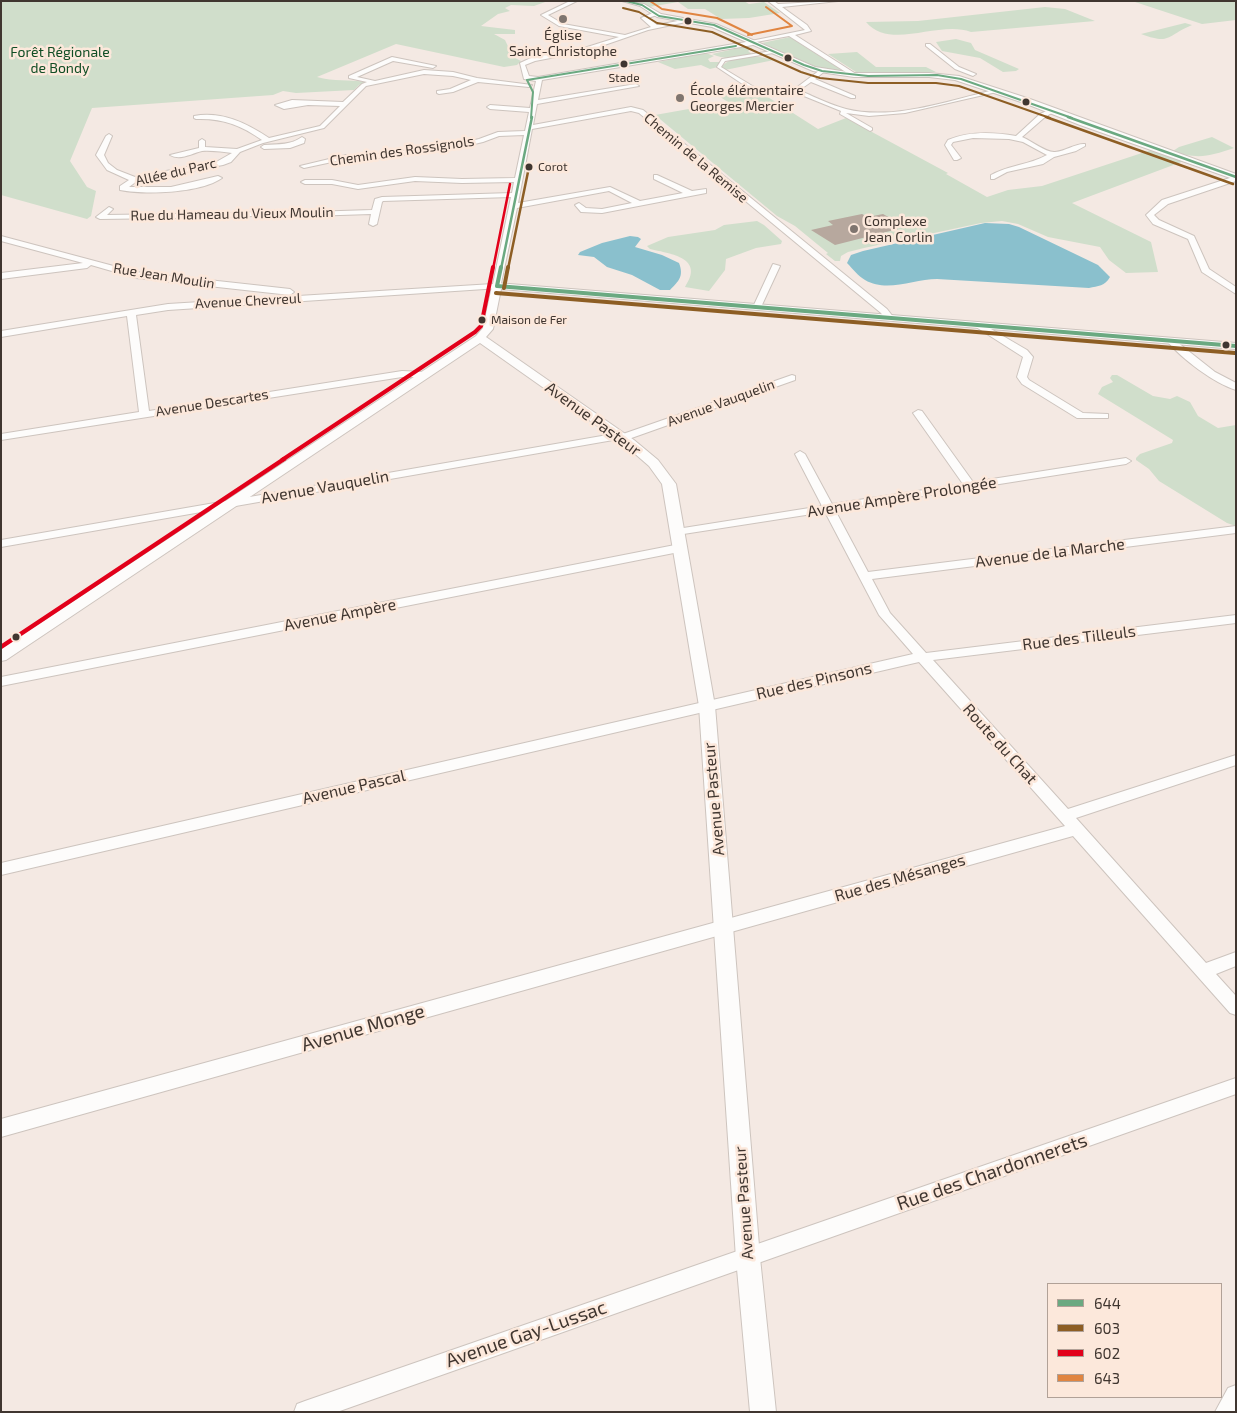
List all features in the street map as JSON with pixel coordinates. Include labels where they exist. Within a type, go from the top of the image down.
[{"type":"street","points":[[575,1],[544,15],[561,25],[624,36]]},
{"type":"street","points":[[625,1],[642,5],[655,14],[714,25],[772,52],[822,71],[854,75],[947,76],[973,74],[957,68],[928,45]]},
{"type":"street","points":[[528,81],[548,76],[751,43],[803,33],[808,29],[770,1]]},
{"type":"street","points":[[778,6],[836,1]]},
{"type":"street","points":[[655,14],[644,18],[656,27]]},
{"type":"street","points":[[534,106],[528,81],[521,66],[528,61],[585,50],[624,36],[688,21]]},
{"type":"street","points":[[792,35],[854,75]]},
{"type":"street","points":[[720,68],[724,60],[772,52]]},
{"type":"street","points":[[373,82],[351,77],[396,59],[439,68],[449,74]]},
{"type":"street","points":[[711,69],[720,68],[752,88],[750,96]]},
{"type":"street","points":[[822,71],[798,89],[801,93],[854,113],[898,112],[998,91]]},
{"type":"street","name":"Allée du Parc","points":[[218,178],[180,189],[139,191],[123,188],[135,179],[228,160],[238,151],[267,140],[322,127],[364,85],[373,82],[418,72],[449,74],[504,83],[528,81]]},
{"type":"street","points":[[528,81],[548,76]]},
{"type":"street","points":[[947,76],[998,91],[1236,176]]},
{"type":"street","points":[[1,656],[480,338],[488,329],[539,79]]},
{"type":"street","points":[[439,92],[450,91],[477,80]]},
{"type":"street","points":[[528,81],[534,80],[534,86],[538,88]]},
{"type":"street","points":[[812,80],[853,97]]},
{"type":"street","points":[[490,107],[534,106],[636,86]]},
{"type":"street","points":[[306,103],[345,104]]},
{"type":"street","name":"Chemin de la Remise","points":[[530,130],[631,110],[641,111],[884,311],[889,318]]},
{"type":"street","points":[[842,110],[842,114],[870,129]]},
{"type":"street","points":[[1017,138],[1043,114],[1051,111]]},
{"type":"street","points":[[196,117],[206,116],[238,122],[267,140]]},
{"type":"street","name":"Chemin des Rossignols","points":[[304,166],[346,157],[371,157],[481,141],[498,134],[530,130]]},
{"type":"street","points":[[957,158],[948,145],[950,141],[956,138],[977,135],[1017,138],[1052,155]]},
{"type":"street","points":[[109,136],[100,155],[104,163],[116,173],[135,179]]},
{"type":"street","points":[[253,145],[290,146],[302,142],[302,139]]},
{"type":"street","points":[[174,155],[192,153],[202,145],[238,151]]},
{"type":"street","points":[[994,177],[1005,170],[1040,162],[1052,155],[1074,150],[1083,145]]},
{"type":"street","points":[[1236,176],[1164,202],[1150,215],[1156,222],[1192,238],[1205,270],[1236,290]]},
{"type":"street","points":[[658,177],[692,194]]},
{"type":"street","points":[[305,182],[321,181],[358,187],[415,179],[518,180]]},
{"type":"street","points":[[513,206],[610,189],[640,204]]},
{"type":"street","points":[[579,206],[584,210],[602,211],[703,191]]},
{"type":"street","points":[[374,224],[378,201],[382,199],[515,195]]},
{"type":"street","name":"Rue du Hameau du Vieux Moulin","points":[[109,209],[100,217],[232,215],[276,212],[309,214],[376,212]]},
{"type":"street","name":"Rue Jean Moulin","points":[[1,238],[136,275],[291,295]]},
{"type":"street","points":[[1,276],[93,264]]},
{"type":"street","points":[[757,307],[776,266]]},
{"type":"street","points":[[497,286],[1236,346]]},
{"type":"street","name":"Avenue Chevreul","points":[[1,334],[131,312],[192,304],[291,295],[330,296],[497,286]]},
{"type":"street","points":[[131,312],[144,414]]},
{"type":"street","points":[[979,325],[1024,352],[1028,357],[1022,377],[1025,382],[1081,416],[1104,416]]},
{"type":"street","name":"Avenue Pasteur","points":[[480,338],[621,437],[665,476],[669,484],[707,706],[748,1258],[762,1412]]},
{"type":"street","points":[[1172,341],[1212,374],[1236,387]]},
{"type":"street","name":"Avenue Descartes","points":[[1,437],[402,374],[423,375]]},
{"type":"street","name":"Avenue Vauquelin","points":[[1,544],[621,437],[792,378]]},
{"type":"street","points":[[918,413],[970,486]]},
{"type":"street","name":"Route du Chat","points":[[800,454],[886,615],[1236,1008]]},
{"type":"street","name":"Avenue Ampère Prolongée","points":[[678,532],[1126,461]]},
{"type":"street","name":"Avenue de la Marche","points":[[864,576],[1236,529]]},
{"type":"street","name":"Avenue Ampère","points":[[1,682],[680,548]]},
{"type":"street","name":"Rue des Tilleuls","points":[[922,657],[1236,619]]},
{"type":"street","name":"Rue des Pinsons","points":[[707,706],[922,657]]},
{"type":"street","name":"Avenue Pascal","points":[[1,869],[707,706]]},
{"type":"street","points":[[1065,816],[1236,760]]},
{"type":"street","name":"Rue des Mésanges","points":[[724,927],[1076,829]]},
{"type":"street","name":"Avenue Monge","points":[[1,1128],[724,927]]},
{"type":"street","points":[[1203,971],[1236,959]]},
{"type":"street","name":"Rue des Chardonnerets","points":[[748,1258],[1236,1086]]},
{"type":"street","name":"Avenue Gay-Lussac","points":[[305,1412],[748,1258]]},
{"type":"street","points":[[1226,1412],[1236,1396]]},
{"type":"green space","name":"Forêt Régionale de Bondy","points":[[1,1],[548,1],[534,6],[511,5],[505,8],[510,11],[498,14],[481,26],[515,30],[515,34],[494,34],[505,40],[513,57],[521,61],[517,65],[504,67],[396,44],[317,77],[366,82],[354,90],[296,93],[283,91],[273,95],[92,108],[70,161],[87,187],[96,191],[91,216],[87,219],[1,195]]},
{"type":"green space","points":[[632,1],[744,1],[749,4],[764,2],[780,13],[749,18],[721,19],[705,9],[688,9],[678,2],[649,7]]},
{"type":"green space","points":[[1132,1],[1236,1],[1236,20],[1202,24]]},
{"type":"green space","points":[[1045,7],[1065,9],[1095,21],[971,32],[958,29],[944,29],[902,35],[888,34],[876,30],[866,22],[918,21]]},
{"type":"green space","points":[[1185,23],[1192,25],[1168,38],[1158,39],[1141,34]]},
{"type":"green space","points":[[790,37],[846,73],[819,68],[762,43]]},
{"type":"green space","points":[[956,39],[971,43],[975,50],[1019,69],[1003,72],[980,58],[942,51],[936,42]]},
{"type":"green space","points":[[743,47],[753,48],[748,51],[753,55],[727,58],[712,54]]},
{"type":"green space","points":[[857,52],[876,67],[926,67],[936,72],[856,72],[828,54]]},
{"type":"green space","points":[[706,53],[714,56],[708,59],[710,62],[721,62],[718,67],[710,69],[701,65],[675,69],[658,62]]},
{"type":"green space","points":[[755,56],[774,60],[725,70],[721,68],[732,60]]},
{"type":"green space","points":[[746,88],[760,92],[818,129],[846,118],[948,173],[946,174],[987,197],[1008,190],[1042,186],[1151,150],[1184,161],[1072,203],[1151,242],[1158,272],[1126,273],[1109,260],[1100,247],[1048,237],[1018,224],[1002,221],[981,223],[864,248],[848,252],[841,256],[840,261],[835,261],[795,226],[777,216],[655,115],[728,102],[714,93]]},
{"type":"green space","points":[[1212,137],[1234,148],[1204,156],[1182,154],[1173,151],[1179,147]]},
{"type":"green space","points":[[757,221],[782,241],[781,244],[756,248],[726,259],[725,270],[709,291],[685,287],[690,277],[691,270],[689,264],[676,256],[650,249],[647,246],[668,237],[715,230],[724,225]]},
{"type":"green space","points":[[1112,375],[1117,375],[1153,396],[1170,399],[1177,396],[1190,402],[1198,416],[1218,428],[1236,425],[1236,526],[1227,523],[1159,481],[1149,469],[1136,460],[1140,454],[1172,443],[1173,440],[1098,394],[1102,387],[1113,382],[1110,378]]},
{"type":"water","points":[[985,223],[1009,224],[1019,227],[1098,265],[1110,277],[1104,284],[1089,288],[937,279],[882,285],[873,284],[865,280],[847,263],[851,255],[863,251]]},
{"type":"water","points":[[630,236],[641,239],[635,247],[662,255],[679,263],[680,278],[670,290],[660,290],[632,275],[607,267],[594,257],[578,255],[580,252],[602,243]]},
{"type":"building","name":"Complexe Jean Corlin","points":[[862,214],[868,217],[883,214],[901,224],[893,226],[898,229],[835,245],[811,230],[833,225],[828,221]]},
{"type":"transit line","name":"644","points":[[626,1],[642,5],[659,16],[714,25],[804,65],[822,71],[868,76],[937,75],[961,79],[1236,177]]},
{"type":"transit line","name":"643","points":[[650,1],[662,9],[717,18],[752,35]]},
{"type":"transit line","name":"643","points":[[748,35],[792,26],[766,7]]},
{"type":"transit line","name":"603","points":[[623,8],[639,12],[657,23],[712,32],[801,72],[820,78],[868,83],[936,83],[959,86],[1233,184]]},
{"type":"transit line","name":"644","points":[[497,286],[533,110],[533,92],[527,80],[736,46]]},
{"type":"transit line","name":"603","points":[[504,288],[529,167]]},
{"type":"transit line","name":"602","points":[[1,647],[475,332],[481,326],[510,184]]},
{"type":"transit line","name":"644","points":[[497,286],[1236,346]]},
{"type":"transit line","name":"603","points":[[496,293],[1235,353]]},
{"type":"place","name":"Église Saint-Christophe","points":[[563,19]]},
{"type":"place","name":"Stade","points":[[624,64]]},
{"type":"place","name":"École élémentaire Georges Mercier","points":[[680,98]]},
{"type":"place","name":"Corot","points":[[529,167]]},
{"type":"place","name":"Complexe Jean Corlin","points":[[854,229]]},
{"type":"place","name":"Maison de Fer","points":[[482,320]]}]
